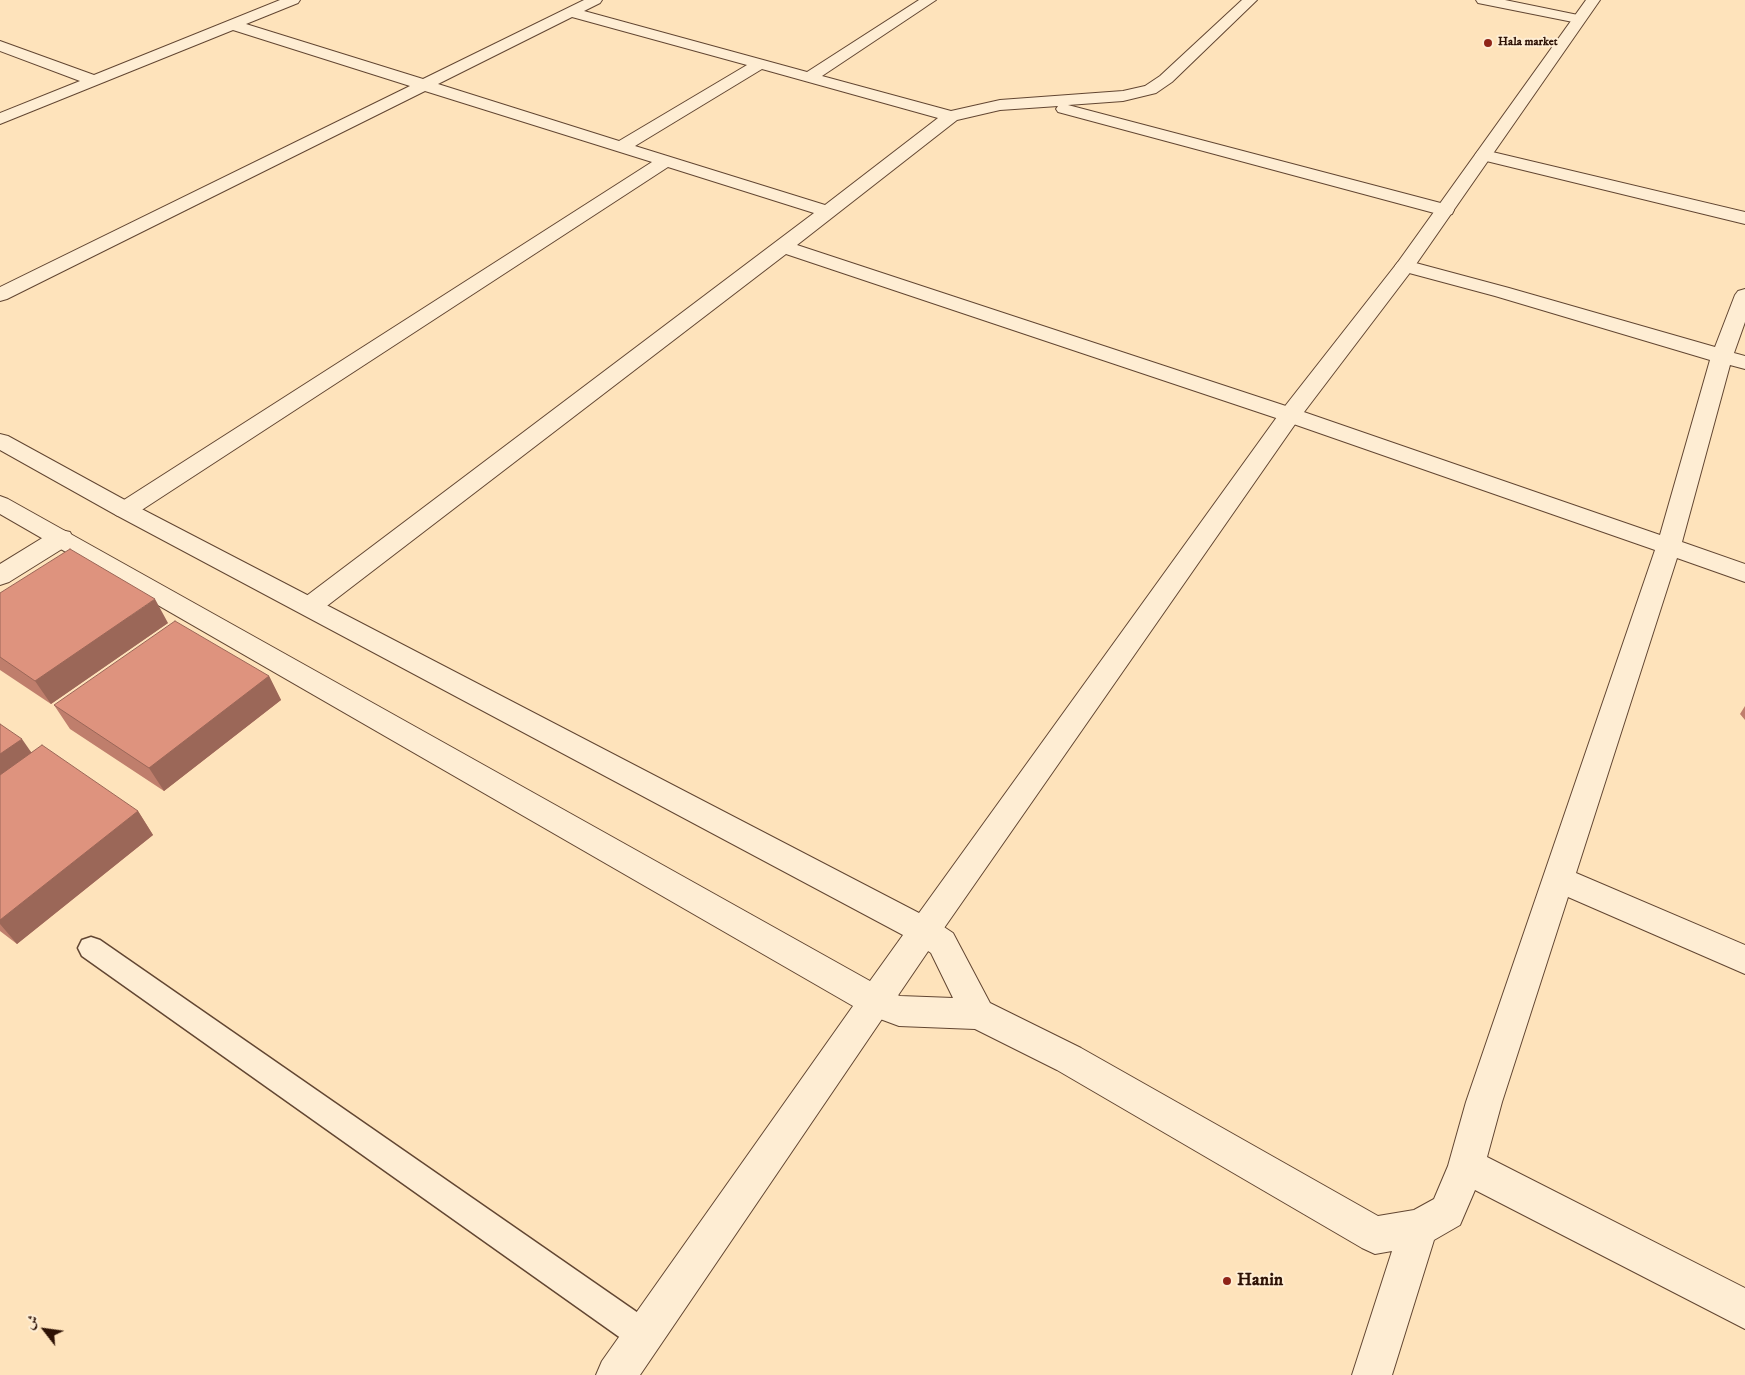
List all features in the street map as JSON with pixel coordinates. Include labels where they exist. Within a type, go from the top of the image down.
[{"type":"street","points":[[0,119],[293,0]]},
{"type":"street","points":[[0,295],[596,0]]},
{"type":"street","points":[[809,76],[929,0]]},
{"type":"street","points":[[310,606],[829,212],[951,116],[1000,105],[1123,96],[1150,90],[1166,79],[1250,0]]},
{"type":"street","points":[[616,1375],[924,931],[1290,415],[1405,266],[1586,10],[1484,0]]},
{"type":"street","points":[[571,12],[951,116]]},
{"type":"street","points":[[233,24],[829,212]]},
{"type":"street","points":[[0,46],[96,80]]},
{"type":"street","points":[[621,147],[760,64]]},
{"type":"street","points":[[1044,103],[1445,210]]},
{"type":"street","points":[[1484,155],[1745,218]]},
{"type":"street","points":[[125,510],[666,161]]},
{"type":"street","points":[[783,247],[1290,415],[1670,545],[1745,573]]},
{"type":"street","points":[[1405,266],[1502,292],[1734,360]]},
{"type":"street","points":[[0,504],[876,1002],[899,1011],[978,1014],[1069,1059],[1376,1234],[1419,1228],[1447,1212],[1466,1166],[1484,1102],[1558,878],[1734,360],[1745,295]]},
{"type":"street","points":[[0,441],[125,510],[924,931],[942,943],[978,1014]]},
{"type":"street","points":[[0,576],[60,538]]},
{"type":"street","points":[[1558,878],[1745,960]]},
{"type":"street","points":[[1466,1166],[1745,1310]]},
{"type":"street","points":[[1372,1375],[1419,1228]]},
{"type":"lane","points":[[90,948],[644,1335]]},
{"type":"building","points":[[70,549],[155,599],[35,681],[0,657],[0,593]]},
{"type":"building","points":[[175,621],[269,676],[149,768],[54,705]]},
{"type":"building","points":[[0,724],[22,739],[0,754]]},
{"type":"building","points":[[42,745],[138,811],[0,920],[0,775]]},
{"type":"place","name":"Hala market","points":[[1488,43]]},
{"type":"place","name":"Hanin","points":[[1227,1281]]}]
